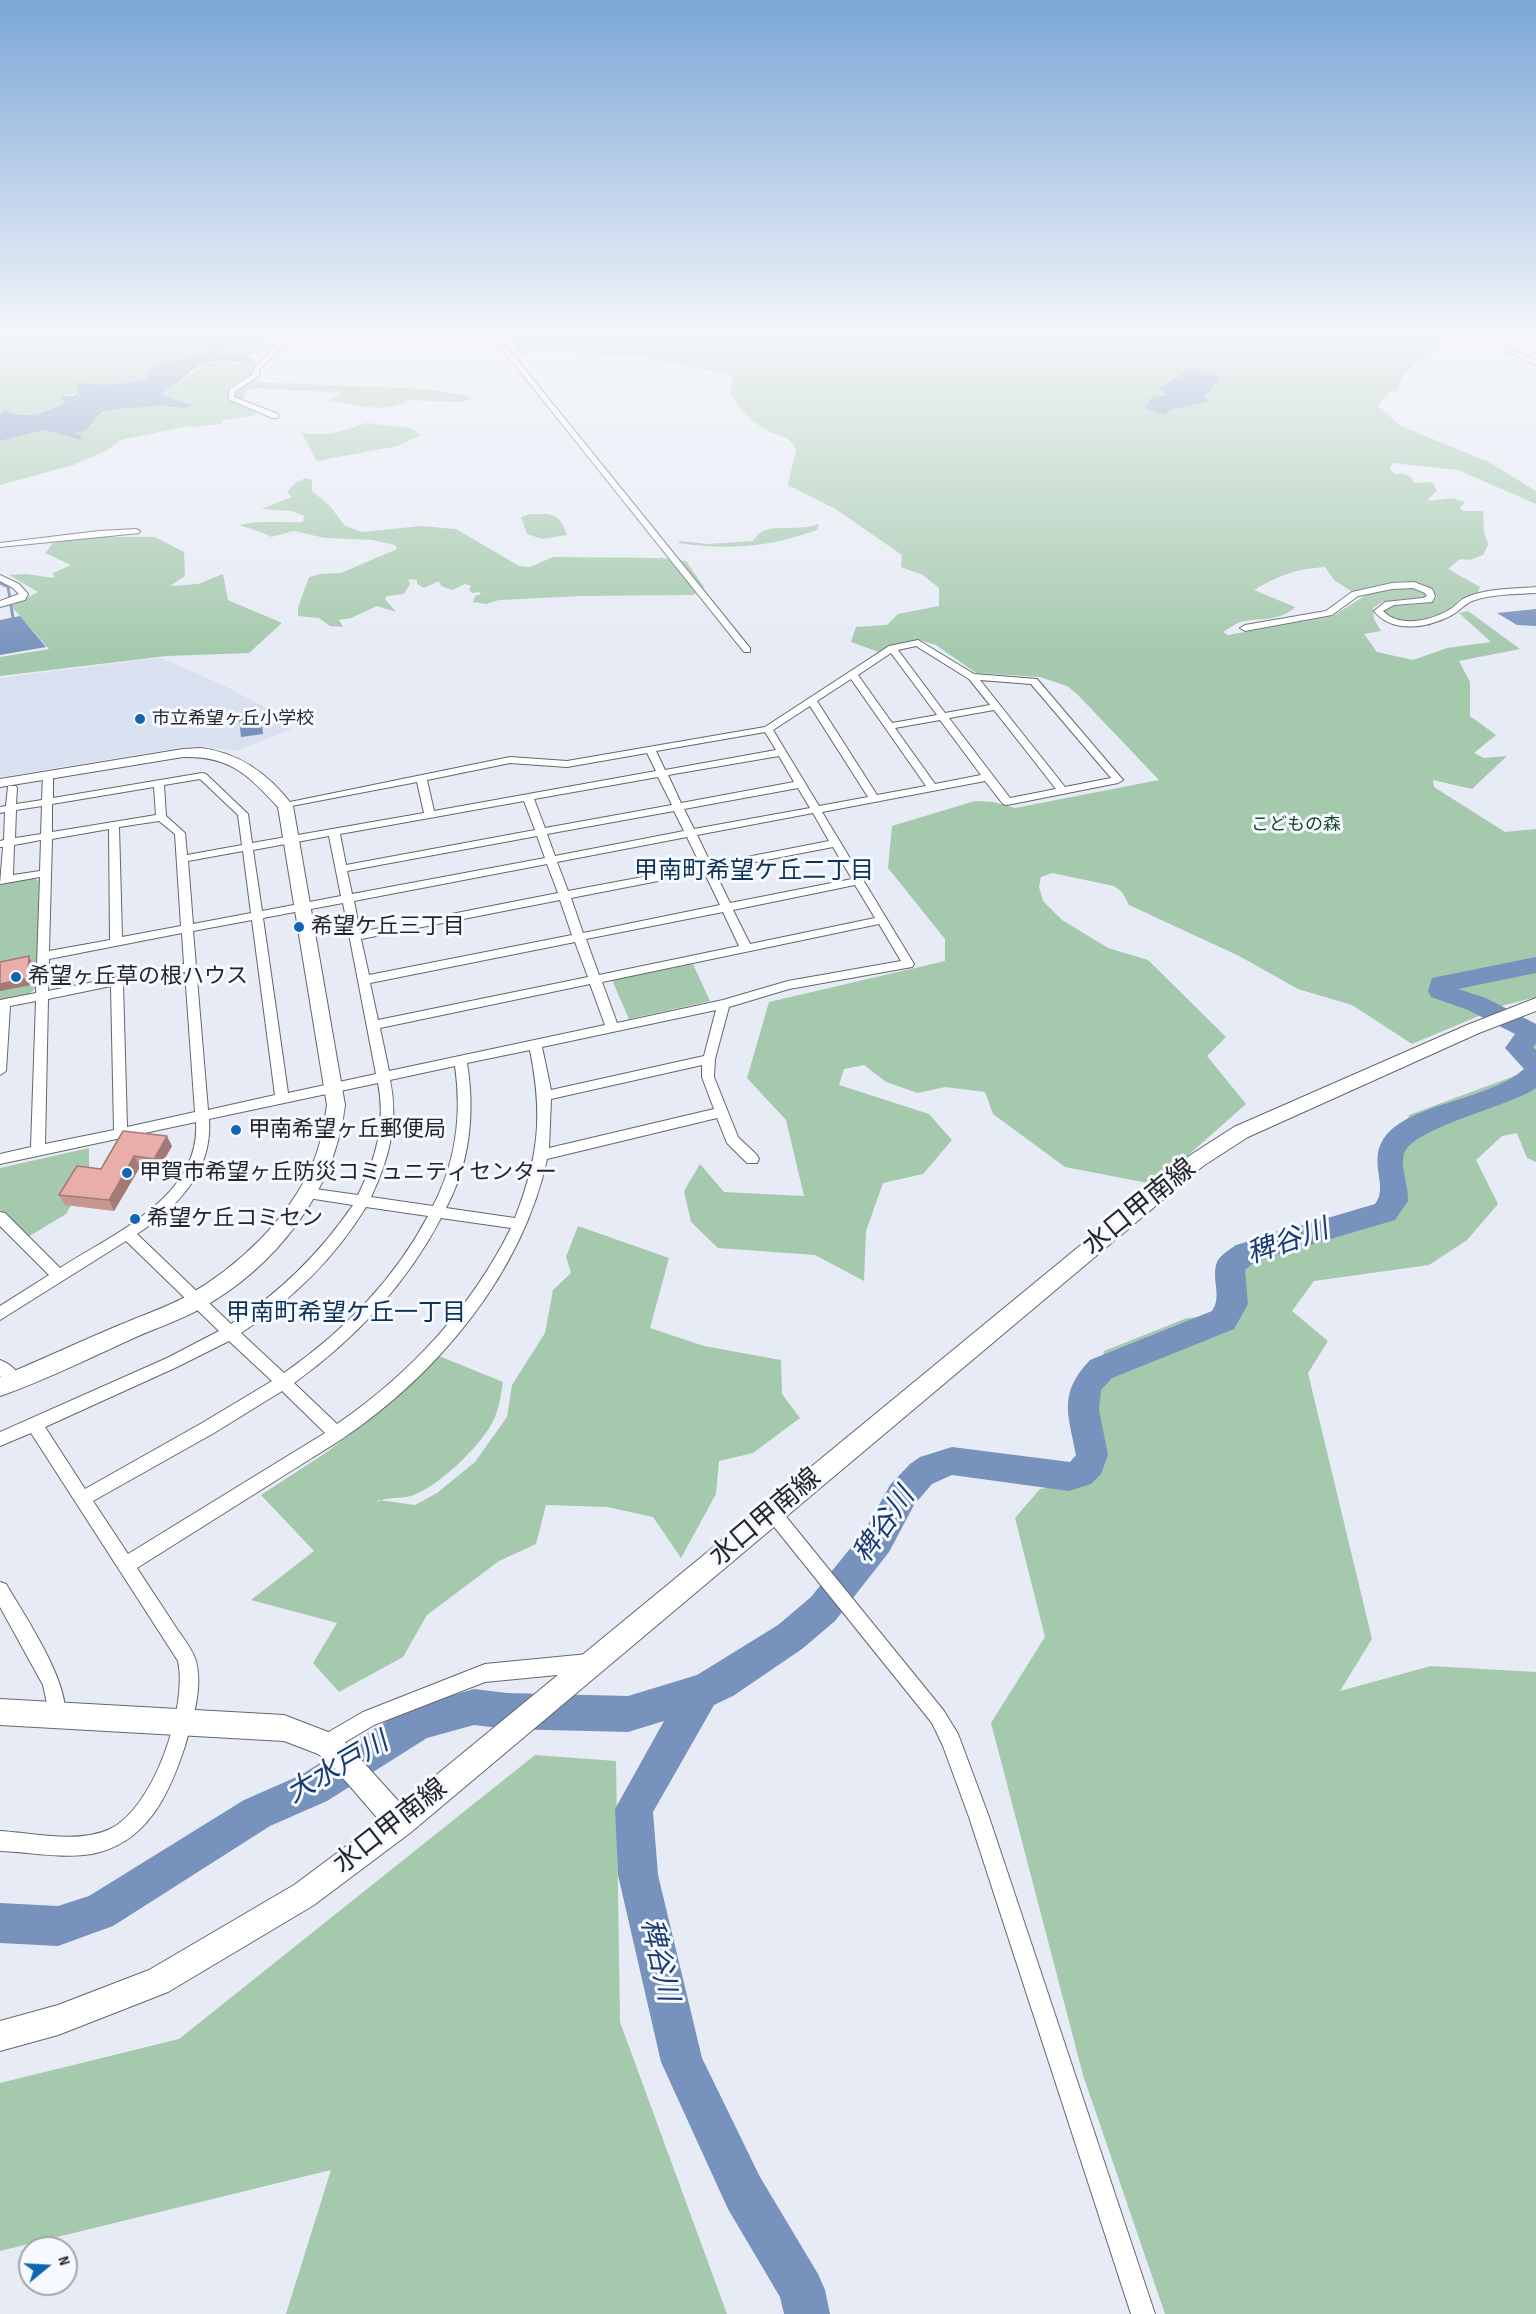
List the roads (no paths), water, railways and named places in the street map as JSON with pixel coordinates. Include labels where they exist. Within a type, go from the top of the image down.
[{"type":"street","points":[[577,439],[747,650]]},
{"type":"street","points":[[0,544],[99,532],[136,531]]},
{"type":"street","points":[[0,578],[16,586],[24,594],[19,599],[3,603]]},
{"type":"street","points":[[1245,628],[1329,613],[1355,594],[1402,584],[1422,587],[1429,591],[1431,596],[1430,600],[1422,602],[1387,604],[1378,611],[1385,619],[1401,623],[1439,618],[1455,610],[1467,599],[1479,596],[1536,590]]},
{"type":"street","points":[[182,859],[528,797],[650,749],[768,729],[892,648],[918,643],[972,677],[1063,791]]},
{"type":"street","points":[[892,648],[1007,802],[1118,780],[1034,681],[972,677]]},
{"type":"street","points":[[852,673],[932,787]]},
{"type":"street","points":[[811,700],[874,798]]},
{"type":"street","points":[[889,726],[996,707]]},
{"type":"street","points":[[0,1159],[724,1004],[788,985],[908,964],[768,729]]},
{"type":"street","points":[[650,749],[746,948]]},
{"type":"street","points":[[285,806],[510,760],[556,763],[582,774],[662,774],[782,752]]},
{"type":"street","points":[[0,1366],[7,1384],[196,1301],[256,1254],[296,1212],[326,1153],[336,1121],[333,1088],[285,806],[236,760],[219,754],[183,753],[48,775],[6,786],[3,881],[46,873]]},
{"type":"street","points":[[38,1151],[48,775]]},
{"type":"street","points":[[5,809],[202,776],[243,814],[282,1098]]},
{"type":"street","points":[[43,956],[988,777]]},
{"type":"street","points":[[421,778],[430,815]]},
{"type":"street","points":[[0,1314],[160,1209],[184,1185],[195,1167],[201,1149],[203,1115],[180,833],[161,817],[159,783]]},
{"type":"street","points":[[342,869],[801,784]]},
{"type":"street","points":[[528,797],[612,1027]]},
{"type":"street","points":[[4,844],[161,817]]},
{"type":"street","points":[[114,825],[116,942]]},
{"type":"street","points":[[0,1439],[198,1351],[230,1333],[299,1280],[339,1237],[363,1201],[380,1162],[388,1123],[384,1077],[334,832]]},
{"type":"street","points":[[356,936],[836,843]]},
{"type":"street","points":[[365,980],[859,881]]},
{"type":"street","points":[[374,1025],[882,920]]},
{"type":"street","points":[[0,1071],[2,1004],[190,968]]},
{"type":"street","points":[[117,981],[121,1132]]},
{"type":"street","points":[[724,1004],[710,1059],[710,1086],[732,1140],[752,1159]]},
{"type":"street","name":"水口甲南線","points":[[0,2037],[58,2020],[158,1982],[304,1895],[400,1823],[1196,1161],[1241,1132],[1528,1007]]},
{"type":"street","points":[[126,1565],[337,1434],[404,1380],[453,1330],[486,1284],[520,1224],[541,1155],[545,1096],[535,1044]]},
{"type":"street","points":[[545,1096],[710,1059]]},
{"type":"street","points":[[82,1499],[283,1383],[327,1348],[369,1309],[422,1241],[439,1212],[457,1165],[465,1126],[465,1087],[460,1060]]},
{"type":"street","points":[[541,1155],[722,1112]]},
{"type":"street","points":[[308,1192],[520,1224]]},
{"type":"street","points":[[0,1217],[59,1276]]},
{"type":"street","points":[[126,1233],[337,1434]]},
{"type":"street","points":[[0,1841],[85,1845],[104,1841],[125,1832],[142,1817],[157,1794],[190,1691],[190,1675],[186,1658],[34,1424]]},
{"type":"street","points":[[773,1514],[938,1717],[951,1741],[980,1817],[1143,2314]]},
{"type":"street","points":[[0,1590],[52,1683],[57,1716]]},
{"type":"street","points":[[333,1749],[350,1728],[369,1718],[485,1673],[593,1663]]},
{"type":"street","points":[[0,1712],[284,1728],[333,1749],[362,1778],[400,1823]]},
{"type":"water","points":[[1536,609],[1536,626],[1517,625],[1497,613]]},
{"type":"water","points":[[20,616],[46,647],[0,655],[0,620]]},
{"type":"water","points":[[261,713],[263,734],[241,737],[239,717]]},
{"type":"waterway","points":[[0,583],[8,587],[13,618]]},
{"type":"waterway","name":"稗谷川","points":[[1536,965],[1441,984],[1440,991],[1477,1004],[1531,1032],[1518,1048],[1536,1065]]},
{"type":"waterway","name":"稗谷川","points":[[701,1692],[720,1683],[790,1637],[823,1609],[877,1541],[902,1495],[921,1474],[931,1467],[952,1461],[1029,1473],[1069,1477],[1080,1474],[1090,1464],[1092,1455],[1083,1410],[1086,1385],[1101,1369],[1223,1320],[1233,1304],[1230,1266],[1246,1253],[1385,1212],[1394,1201],[1390,1155],[1397,1141],[1412,1130],[1433,1120],[1506,1093],[1525,1083],[1536,1073]]},
{"type":"waterway","name":"大水戸川","points":[[0,1923],[58,1926],[99,1912],[257,1813],[314,1788],[419,1722],[474,1707],[507,1711],[628,1714],[701,1692]]},
{"type":"waterway","name":"稗谷川","points":[[701,1692],[634,1809],[638,1875],[682,2062],[744,2193],[802,2290],[807,2314]]},
{"type":"place","name":"市立希望ヶ丘小学校","points":[[140,719]]},
{"type":"place","name":"希望ケ丘三丁目","points":[[299,927]]},
{"type":"place","name":"希望ヶ丘草の根ハウス","points":[[16,977]]},
{"type":"place","name":"甲南希望ヶ丘郵便局","points":[[236,1130]]},
{"type":"place","name":"甲賀市希望ヶ丘防災コミュニティセンター","points":[[127,1173]]},
{"type":"place","name":"希望ケ丘コミセン","points":[[135,1219]]},
{"type":"district","name":"甲南町希望ケ丘二丁目","points":[[754,872]]},
{"type":"district","name":"甲南町希望ケ丘一丁目","points":[[346,1314]]},
{"type":"park label","name":"こどもの森","points":[[1296,825]]}]
